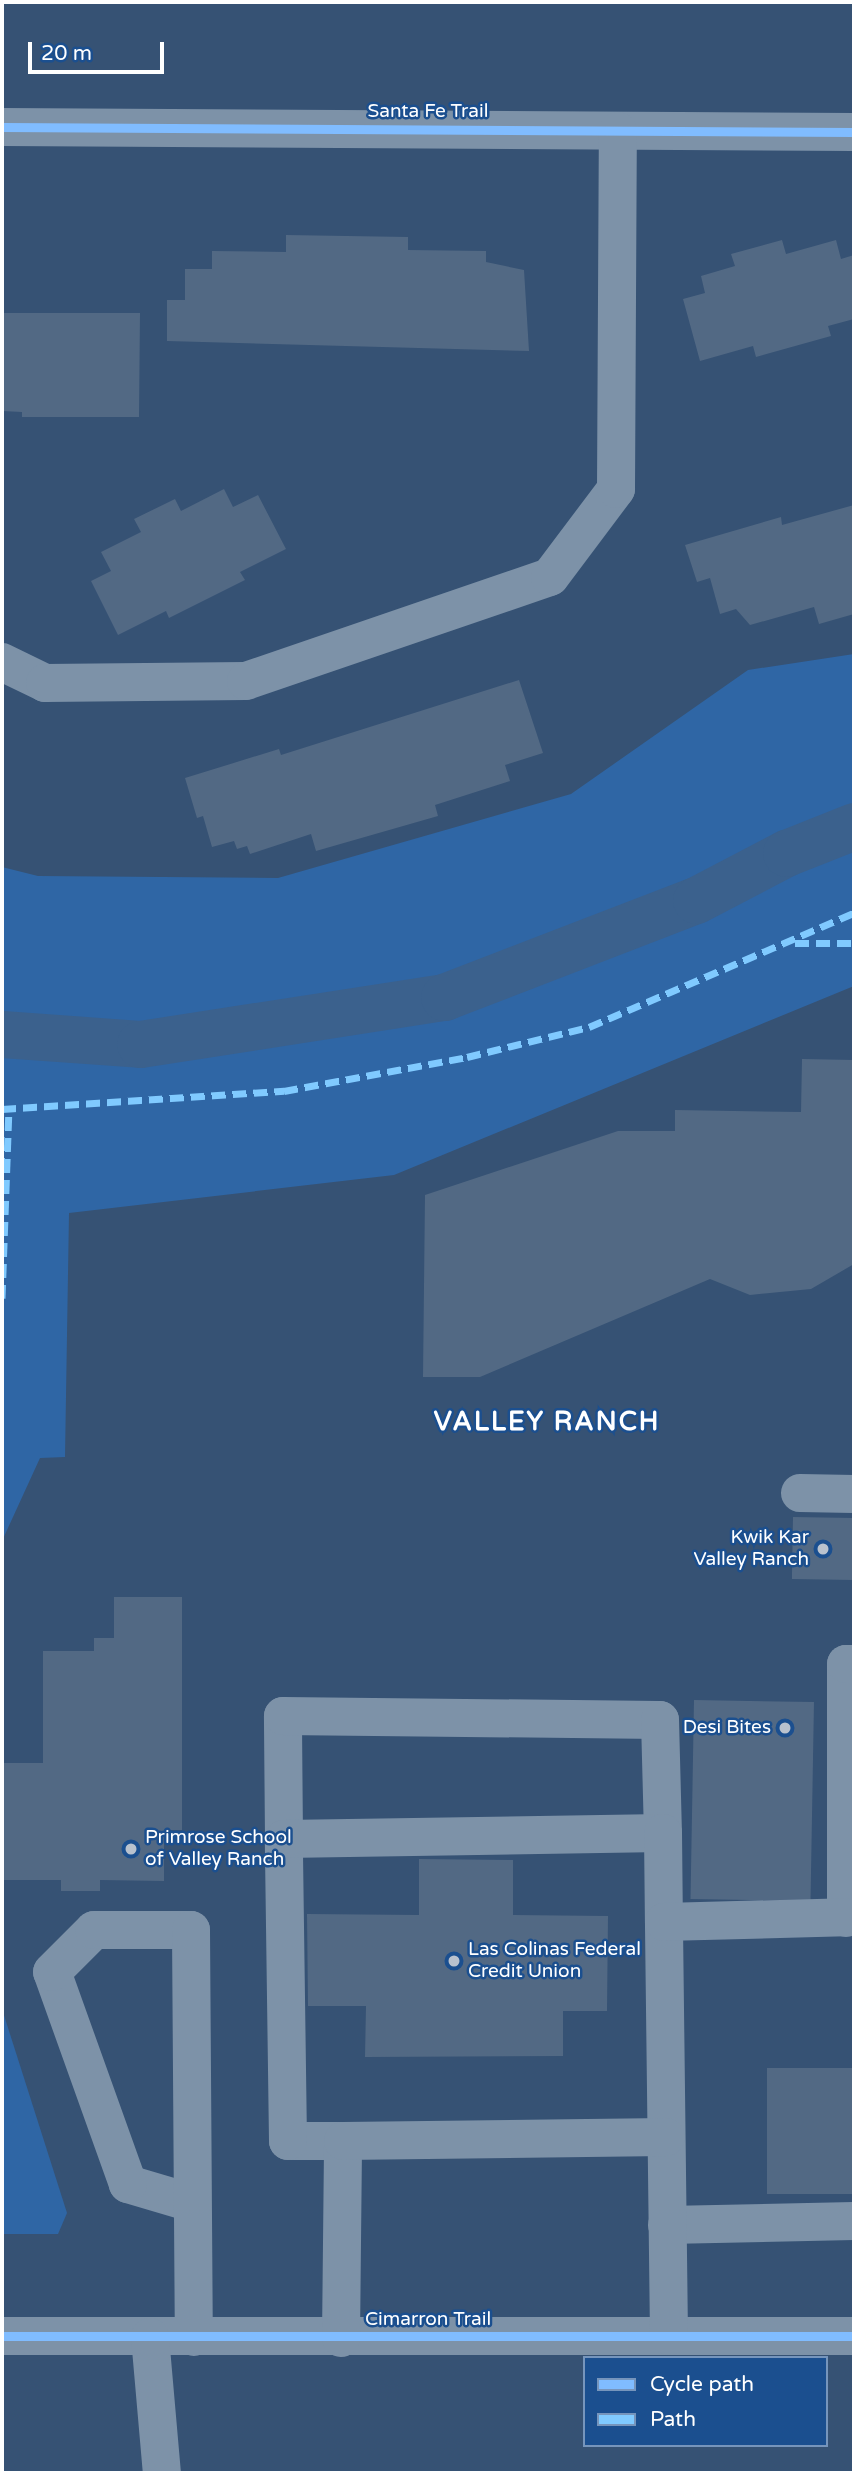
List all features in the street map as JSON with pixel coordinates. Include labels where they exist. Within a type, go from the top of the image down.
[{"type":"street","name":"Santa Fe Trail","points":[[2,127],[854,132]]},
{"type":"street","points":[[2,662],[46,683],[246,681],[550,577],[616,489],[618,131]]},
{"type":"street","points":[[800,1493],[854,1494]]},
{"type":"street","points":[[664,1922],[850,1917],[846,1664],[854,1664]]},
{"type":"street","points":[[666,2137],[288,2141],[283,1716],[660,1720],[669,2336]]},
{"type":"street","points":[[284,1839],[663,1833]]},
{"type":"street","points":[[192,2203],[128,2184],[123,2171],[52,1972],[94,1930],[191,1930],[194,2337]]},
{"type":"street","points":[[341,2337],[343,2141]]},
{"type":"street","points":[[667,2225],[854,2221]]},
{"type":"street","name":"Cimarron Trail","points":[[2,2336],[854,2336]]},
{"type":"street","points":[[150,2337],[162,2473]]},
{"type":"shaded area","points":[[854,654],[854,986],[394,1175],[69,1213],[65,1457],[40,1458],[2,1541],[2,867],[38,876],[278,878],[571,794],[748,670]]},
{"type":"shaded area","points":[[2,2009],[67,2213],[58,2234],[2,2234]]},
{"type":"building","points":[[286,235],[408,237],[408,250],[486,251],[486,262],[524,270],[529,351],[167,341],[167,300],[185,300],[185,269],[212,269],[212,251],[286,252]]},
{"type":"building","points":[[782,240],[786,254],[836,240],[841,259],[854,255],[854,319],[828,326],[831,336],[756,357],[753,346],[700,361],[683,299],[705,293],[701,276],[735,266],[731,254]]},
{"type":"building","points":[[2,313],[140,313],[139,417],[22,417],[22,412],[2,411]]},
{"type":"building","points":[[224,489],[233,507],[258,495],[286,549],[240,572],[245,580],[169,618],[166,611],[118,635],[91,581],[111,571],[101,552],[141,532],[134,519],[175,499],[181,511]]},
{"type":"building","points":[[854,505],[854,614],[819,624],[814,607],[750,625],[736,609],[720,614],[710,578],[697,582],[685,545],[781,517],[782,525]]},
{"type":"building","points":[[519,680],[543,753],[505,765],[510,781],[435,805],[438,816],[316,851],[311,834],[250,854],[247,846],[237,849],[234,841],[212,847],[203,816],[197,818],[185,778],[279,749],[281,755]]},
{"type":"building","points":[[802,1059],[854,1060],[854,1264],[811,1289],[750,1295],[710,1279],[480,1377],[423,1377],[425,1195],[618,1131],[675,1131],[675,1110],[801,1112]]},
{"type":"building","name":"Kwik Kar Valley Ranch","points":[[793,1517],[854,1518],[853,1580],[792,1579]]},
{"type":"building","points":[[114,1597],[182,1597],[182,1830],[164,1830],[164,1881],[100,1880],[100,1891],[61,1891],[61,1880],[2,1880],[2,1763],[43,1763],[43,1651],[94,1651],[94,1638],[114,1638]]},
{"type":"building","points":[[694,1700],[814,1702],[811,1901],[691,1899]]},
{"type":"building","name":"Las Colinas Federal Credit Union","points":[[419,1859],[513,1860],[513,1915],[608,1916],[607,2011],[563,2011],[563,2056],[365,2057],[366,2006],[308,2006],[307,1914],[419,1915]]},
{"type":"building","points":[[767,2068],[854,2068],[854,2194],[767,2194]]},
{"type":"waterway","points":[[2,1034],[140,1044],[444,997],[696,900],[786,853],[854,826]]},
{"type":"marked path","points":[[2,1109],[284,1091],[467,1057],[589,1027],[854,913]]},
{"type":"marked path","points":[[795,943],[854,943]]},
{"type":"marked path","points":[[2,1298],[9,1110]]},
{"type":"cycle path","points":[[2,127],[854,132]]},
{"type":"cycle path","points":[[2,2336],[854,2336]]},
{"type":"place","name":"Kwik Kar Valley Ranch","points":[[823,1549]]},
{"type":"place","name":"Desi Bites","points":[[785,1728]]},
{"type":"place","name":"Primrose School of Valley Ranch","points":[[131,1849]]},
{"type":"place","name":"Las Colinas Federal Credit Union","points":[[454,1961]]},
{"type":"district","name":"VALLEY RANCH","points":[[547,1422]]}]
